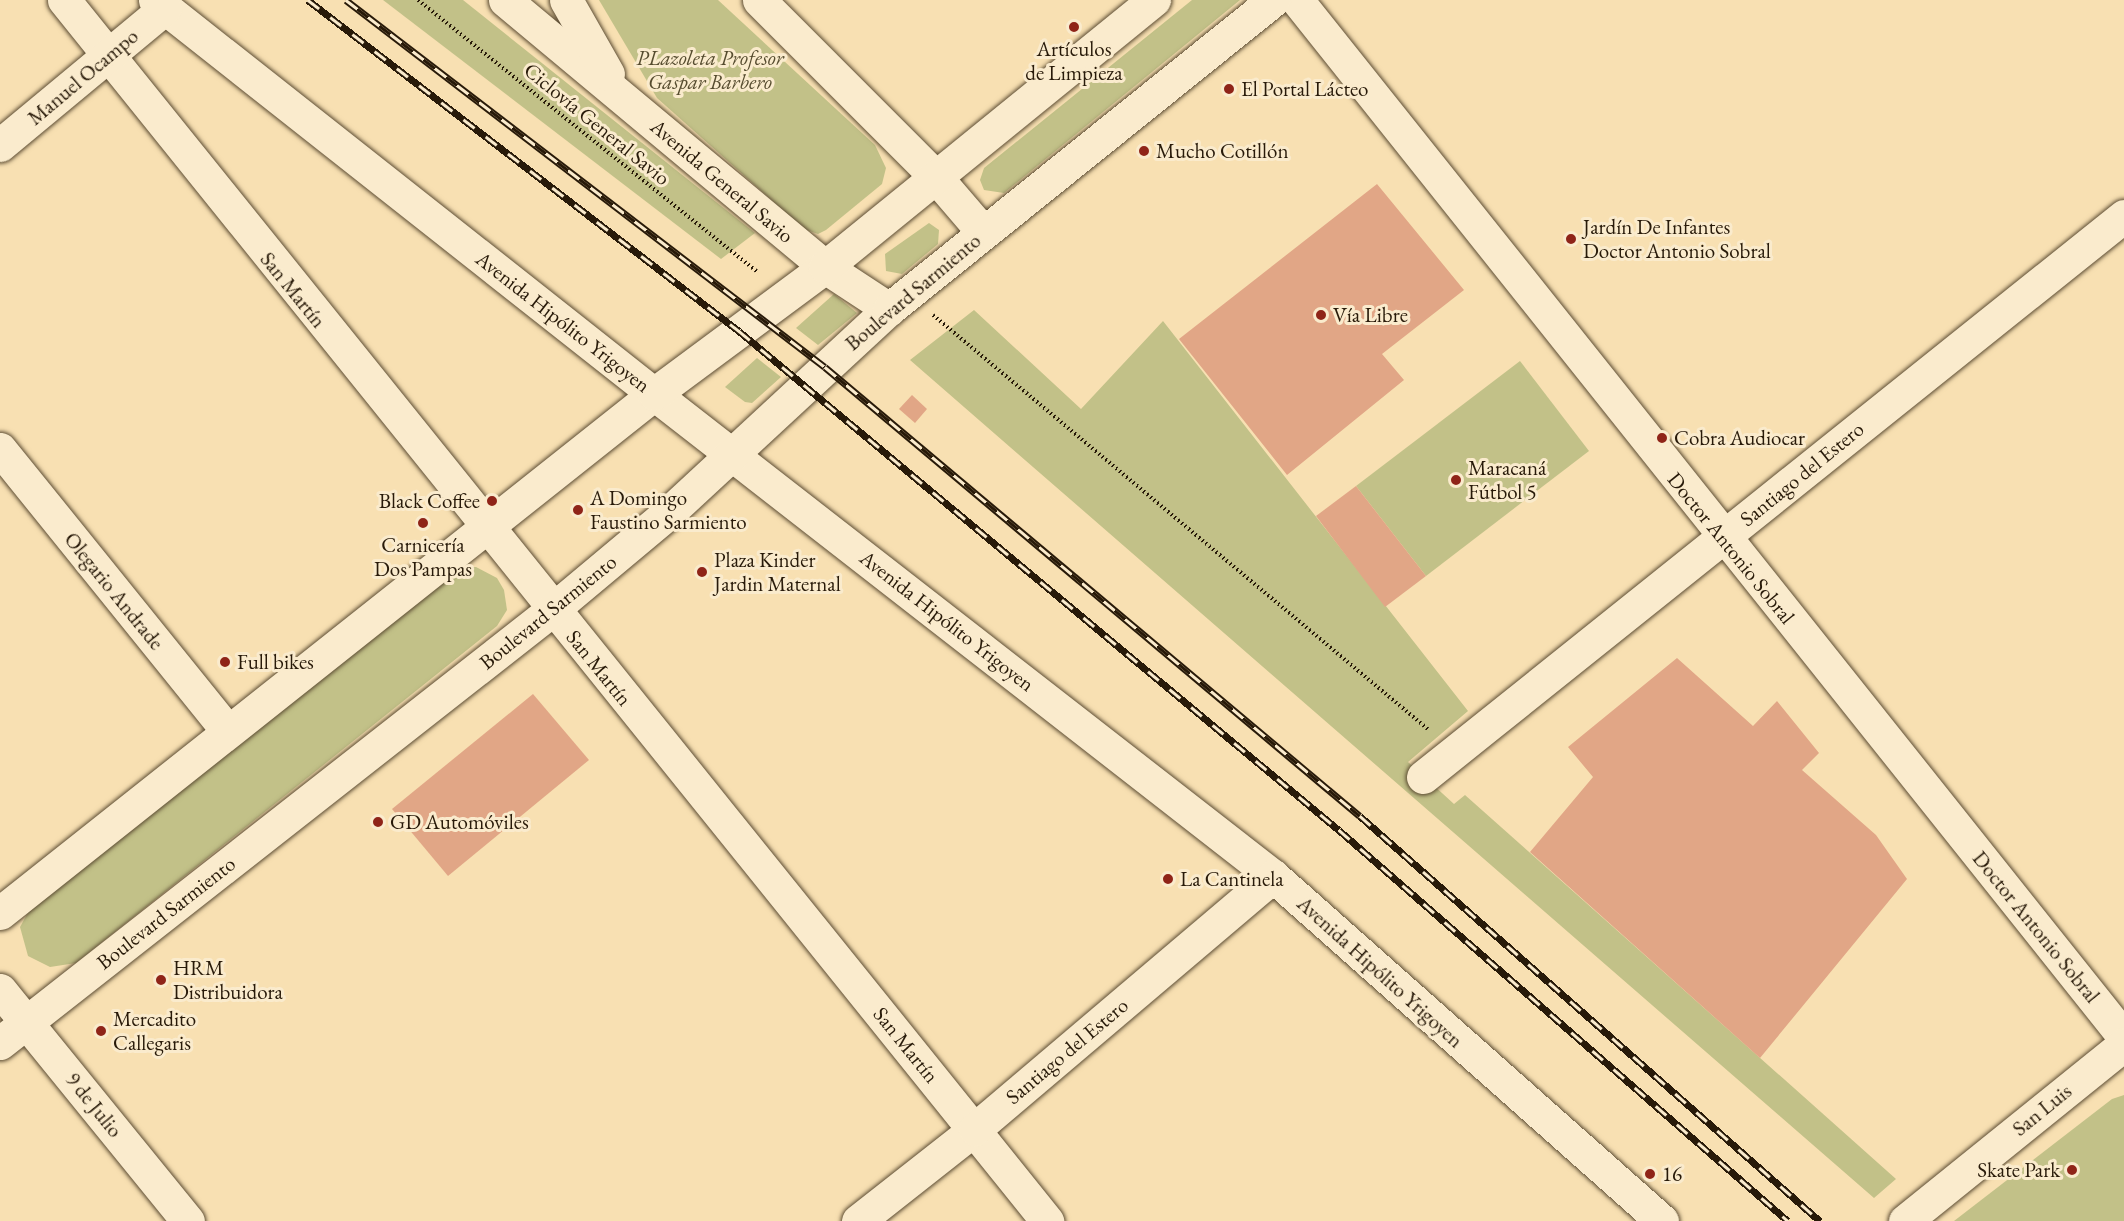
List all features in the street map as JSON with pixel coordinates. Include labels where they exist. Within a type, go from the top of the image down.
[{"type":"street","name":"San Martín","points":[[64,0],[108,59],[1047,1221]]},
{"type":"street","name":"Avenida General Savio","points":[[505,0],[825,267],[899,301]]},
{"type":"street","points":[[566,0],[620,95]]},
{"type":"street","points":[[759,0],[935,176],[983,232]]},
{"type":"street","points":[[0,913],[654,394],[825,267],[1154,0]]},
{"type":"street","name":"Boulevard Sarmiento","points":[[0,1043],[552,610],[733,453],[899,301],[1273,0]]},
{"type":"street","name":"Doctor Antonio Sobral","points":[[1297,0],[1723,538],[2124,1037]]},
{"type":"street","name":"Manuel Ocampo","points":[[0,145],[108,59],[160,4]]},
{"type":"street","name":"Avenida Hipólito Yrigoyen","points":[[160,4],[654,394],[733,453],[1273,876],[1662,1221]]},
{"type":"street","name":"Santiago del Estero","points":[[1423,777],[2124,216]]},
{"type":"street","name":"Olegario Andrade","points":[[0,449],[228,732]]},
{"type":"street","name":"Santiago del Estero","points":[[858,1221],[975,1130],[1273,876]]},
{"type":"street","name":"9 de Julio","points":[[0,990],[188,1221]]},
{"type":"street","name":"San Luis","points":[[1905,1221],[2124,1044]]},
{"type":"path","name":"Ciclovía General Savio","points":[[418,0],[757,272]]},
{"type":"path","points":[[899,301],[1455,752]]},
{"type":"green space","points":[[383,0],[463,0],[755,233],[721,259]]},
{"type":"green space","name":"PLazoleta Profesor Gaspar Barbero","points":[[599,0],[718,0],[875,145],[886,168],[882,184],[826,230],[818,234],[804,229],[657,98]]},
{"type":"green space","points":[[1192,0],[1240,0],[1004,193],[984,190],[980,180],[984,168]]},
{"type":"green space","points":[[929,223],[939,230],[938,244],[902,274],[886,271],[885,254]]},
{"type":"green space","points":[[834,294],[857,313],[818,345],[796,328]]},
{"type":"green space","points":[[974,310],[1081,409],[1163,321],[1468,711],[1408,762],[1454,804],[1465,795],[1896,1179],[1874,1198],[910,360]]},
{"type":"green space","points":[[757,358],[781,377],[752,403],[745,402],[725,387]]},
{"type":"green space","points":[[1520,361],[1589,451],[1426,576],[1356,486]]},
{"type":"green space","points":[[476,567],[497,578],[504,590],[507,610],[497,626],[76,963],[50,967],[28,956],[20,927],[30,909],[460,568]]},
{"type":"green space","name":"Skate Park","points":[[2124,1095],[2124,1221],[1954,1221],[2112,1099]]},
{"type":"building","name":"Vía Libre","points":[[1377,184],[1464,290],[1382,354],[1404,380],[1287,475],[1179,339]]},
{"type":"building","points":[[912,395],[927,409],[915,423],[899,409]]},
{"type":"building","points":[[1356,486],[1426,576],[1385,607],[1316,516]]},
{"type":"building","points":[[1677,658],[1753,726],[1777,701],[1819,753],[1802,770],[1876,835],[1907,879],[1760,1058],[1530,852],[1593,777],[1568,747]]},
{"type":"building","points":[[533,694],[589,760],[448,876],[392,809]]},
{"type":"railway","points":[[308,0],[739,331],[1339,830],[1788,1221]]},
{"type":"railway","points":[[346,0],[825,367],[1360,816],[1820,1221]]},
{"type":"place","name":"Artículos de Limpieza","points":[[1074,27]]},
{"type":"place","name":"El Portal Lácteo","points":[[1229,89]]},
{"type":"place","name":"Mucho Cotillón","points":[[1144,151]]},
{"type":"place","name":"Jardín De Infantes Doctor Antonio Sobral","points":[[1571,239]]},
{"type":"place","name":"Vía Libre","points":[[1321,315]]},
{"type":"place","name":"Cobra Audiocar","points":[[1662,438]]},
{"type":"place","name":"Maracaná Fútbol 5","points":[[1456,480]]},
{"type":"place","name":"Black Coffee","points":[[492,501]]},
{"type":"place","name":"A Domingo Faustino Sarmiento","points":[[578,510]]},
{"type":"place","name":"Carnicería Dos Pampas","points":[[423,523]]},
{"type":"place","name":"Plaza Kinder Jardin Maternal","points":[[702,572]]},
{"type":"place","name":"Full bikes","points":[[225,662]]},
{"type":"place","name":"GD Automóviles","points":[[378,822]]},
{"type":"place","name":"La Cantinela","points":[[1168,879]]},
{"type":"place","name":"HRM Distribuidora","points":[[161,980]]},
{"type":"place","name":"Mercadito Callegaris","points":[[101,1031]]},
{"type":"place","name":"Skate Park","points":[[2072,1170]]},
{"type":"place","name":"16","points":[[1650,1174]]}]
